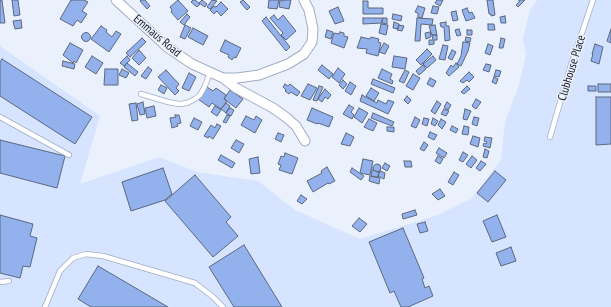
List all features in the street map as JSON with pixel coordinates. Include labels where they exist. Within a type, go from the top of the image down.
[{"type":"street","name":"Emmaus Road","points":[[116,0],[167,47],[192,64],[223,78],[236,88],[273,108],[287,118],[296,126],[304,141]]},
{"type":"street","name":"Emmaus Road","points":[[223,78],[259,75],[288,64],[304,54],[312,42],[313,29],[309,10],[304,0]]},
{"type":"lane","name":"Clubhouse Place","points":[[550,137],[571,65],[593,0]]},
{"type":"lane","points":[[141,94],[168,102],[179,104],[187,103],[195,100],[200,95],[210,73]]},
{"type":"lane","points":[[0,117],[69,155]]},
{"type":"lane","points":[[45,307],[60,270],[73,258],[86,254],[103,256],[195,283],[223,307]]},
{"type":"lane","points":[[0,282],[8,281]]},
{"type":"shaded area","points":[[537,0],[611,0],[611,307],[0,307],[0,46],[100,116],[80,184],[159,157],[197,172],[258,181],[295,210],[360,239],[435,216],[471,199],[501,160],[505,122],[519,85],[526,55],[523,39],[530,10]]},
{"type":"building","points":[[0,0],[2,0],[5,23],[0,23]]},
{"type":"building","points":[[12,0],[18,0],[20,15],[14,16]]},
{"type":"building","points":[[71,0],[84,0],[88,2],[82,11],[87,14],[81,23],[77,20],[73,26],[60,19]]},
{"type":"building","points":[[145,0],[150,6],[147,9],[140,1]]},
{"type":"building","points":[[178,0],[188,11],[178,20],[171,12],[172,10],[170,7]]},
{"type":"building","points":[[193,0],[200,4],[197,7],[191,2]]},
{"type":"building","points":[[202,0],[207,4],[205,7],[199,3]]},
{"type":"building","points":[[212,0],[217,1],[210,9],[207,7]]},
{"type":"building","points":[[243,0],[250,7],[247,10],[240,2]]},
{"type":"building","points":[[269,0],[279,0],[277,9],[268,8]]},
{"type":"building","points":[[280,0],[291,0],[289,9],[279,7]]},
{"type":"building","points":[[437,0],[443,0],[440,6],[435,3]]},
{"type":"building","points":[[487,0],[493,0],[495,15],[491,16],[491,14],[489,14]]},
{"type":"building","points":[[519,0],[525,0],[518,7],[516,5]]},
{"type":"building","points":[[363,1],[368,1],[368,8],[383,8],[383,14],[363,14]]},
{"type":"building","points":[[221,2],[228,9],[221,16],[217,11],[214,14],[210,10]]},
{"type":"building","points":[[418,6],[425,8],[422,18],[418,17],[418,13],[415,12]]},
{"type":"building","points":[[433,6],[439,7],[437,14],[431,13]]},
{"type":"building","points":[[338,7],[344,21],[335,24],[329,11]]},
{"type":"building","points":[[467,8],[469,13],[472,12],[475,18],[466,21],[462,10]]},
{"type":"building","points":[[456,11],[458,20],[453,21],[451,12]]},
{"type":"building","points":[[187,14],[190,17],[184,25],[180,22]]},
{"type":"building","points":[[393,14],[402,16],[401,21],[392,19]]},
{"type":"building","points":[[274,15],[278,20],[283,15],[296,31],[286,40],[281,35],[283,33],[270,18]]},
{"type":"building","points":[[505,16],[506,23],[501,23],[500,17]]},
{"type":"building","points":[[266,17],[290,47],[286,51],[262,21]]},
{"type":"building","points":[[363,18],[382,18],[382,23],[363,24]]},
{"type":"building","points":[[383,18],[387,18],[387,24],[382,23]]},
{"type":"building","points":[[417,18],[433,19],[432,25],[421,24],[420,41],[415,41]]},
{"type":"building","points":[[21,20],[22,28],[15,29],[13,21]]},
{"type":"building","points":[[394,22],[399,24],[398,29],[393,28]]},
{"type":"building","points":[[446,22],[446,26],[449,26],[450,40],[445,41],[444,27],[441,27],[440,23]]},
{"type":"building","points":[[381,24],[388,25],[386,35],[379,33]]},
{"type":"building","points":[[488,24],[494,24],[495,30],[488,30]]},
{"type":"building","points":[[185,25],[191,28],[185,39],[180,37]]},
{"type":"building","points":[[399,25],[404,26],[402,31],[397,30]]},
{"type":"building","points":[[435,25],[437,35],[432,35],[429,26]]},
{"type":"building","points":[[101,26],[107,30],[106,32],[112,37],[116,31],[121,34],[109,52],[91,39]]},
{"type":"building","points":[[193,28],[208,36],[203,45],[188,37]]},
{"type":"building","points":[[459,29],[461,35],[457,36],[455,30]]},
{"type":"building","points":[[611,29],[611,43],[607,41]]},
{"type":"building","points":[[327,30],[333,32],[331,39],[325,37]]},
{"type":"building","points":[[467,30],[472,30],[472,35],[467,35]]},
{"type":"building","points":[[340,32],[344,33],[344,36],[348,37],[344,48],[331,43],[334,33],[339,34]]},
{"type":"building","points":[[430,32],[431,37],[426,39],[425,33]]},
{"type":"building","points":[[84,33],[88,33],[90,37],[88,41],[84,41],[82,39],[82,35]]},
{"type":"building","points":[[432,35],[437,35],[437,40],[434,40],[434,44],[429,45],[429,40],[433,40]]},
{"type":"building","points":[[361,37],[379,39],[378,42],[381,43],[378,56],[366,53],[367,49],[357,48]]},
{"type":"building","points":[[466,37],[471,38],[470,42],[465,41]]},
{"type":"building","points":[[142,38],[146,42],[130,57],[126,53]]},
{"type":"building","points":[[501,38],[505,39],[503,48],[499,48]]},
{"type":"building","points":[[225,40],[241,48],[236,58],[234,57],[232,60],[228,57],[229,55],[220,51]]},
{"type":"building","points":[[463,42],[470,43],[461,66],[457,64],[461,56]]},
{"type":"building","points":[[70,43],[83,50],[76,63],[74,61],[73,63],[63,55]]},
{"type":"building","points":[[384,43],[389,46],[385,54],[379,52]]},
{"type":"building","points":[[488,44],[493,46],[490,55],[485,53]]},
{"type":"building","points":[[595,44],[603,47],[599,64],[591,61]]},
{"type":"building","points":[[443,45],[448,46],[445,60],[439,59]]},
{"type":"building","points":[[427,49],[432,54],[421,65],[416,60]]},
{"type":"building","points":[[139,50],[146,58],[139,65],[132,58]]},
{"type":"building","points":[[452,50],[456,52],[452,60],[448,58]]},
{"type":"building","points":[[92,56],[103,63],[96,74],[85,67]]},
{"type":"building","points":[[127,56],[130,60],[124,66],[120,63]]},
{"type":"building","points":[[394,56],[407,58],[405,69],[392,67]]},
{"type":"building","points":[[433,56],[436,60],[427,68],[423,64]]},
{"type":"building","points":[[2,59],[92,117],[75,144],[0,96],[0,62]]},
{"type":"building","points":[[63,61],[75,64],[74,69],[62,66]]},
{"type":"building","points":[[127,63],[138,72],[135,76],[124,67]]},
{"type":"building","points":[[456,63],[459,67],[449,76],[446,73],[451,65],[453,67]]},
{"type":"building","points":[[486,64],[491,65],[489,72],[483,70]]},
{"type":"building","points":[[322,65],[333,74],[329,79],[318,70]]},
{"type":"building","points":[[423,65],[426,69],[419,75],[416,71]]},
{"type":"building","points":[[148,67],[152,70],[146,79],[141,76]]},
{"type":"building","points":[[338,68],[345,74],[339,83],[332,77]]},
{"type":"building","points":[[105,69],[118,69],[118,85],[104,85]]},
{"type":"building","points":[[122,69],[129,73],[126,78],[119,75]]},
{"type":"building","points":[[382,69],[392,74],[390,79],[393,81],[392,84],[378,78]]},
{"type":"building","points":[[166,70],[179,84],[176,88],[179,91],[175,95],[158,77]]},
{"type":"building","points":[[405,70],[409,72],[404,83],[399,81]]},
{"type":"building","points":[[496,70],[501,71],[499,77],[494,76]]},
{"type":"building","points":[[469,72],[474,77],[469,82],[467,80],[463,83],[460,81]]},
{"type":"building","points":[[189,73],[196,77],[189,91],[182,88]]},
{"type":"building","points":[[413,74],[420,78],[413,90],[406,86]]},
{"type":"building","points":[[494,77],[498,79],[496,84],[492,82]]},
{"type":"building","points":[[430,78],[436,81],[433,87],[427,84]]},
{"type":"building","points":[[373,79],[395,88],[393,93],[371,84]]},
{"type":"building","points":[[343,80],[347,84],[343,89],[339,85]]},
{"type":"building","points":[[350,82],[356,86],[351,95],[345,91]]},
{"type":"building","points":[[285,84],[288,86],[290,84],[300,92],[297,96],[291,92],[289,94],[283,87]]},
{"type":"building","points":[[308,84],[317,88],[310,100],[301,96]]},
{"type":"building","points":[[598,84],[611,84],[611,92],[598,92]]},
{"type":"building","points":[[161,85],[167,88],[164,94],[158,90]]},
{"type":"building","points":[[319,86],[323,87],[317,101],[313,100]]},
{"type":"building","points":[[467,86],[470,89],[464,94],[461,92]]},
{"type":"building","points":[[588,86],[596,86],[596,91],[588,91]]},
{"type":"building","points":[[207,87],[213,91],[216,88],[226,95],[224,99],[227,101],[221,109],[212,103],[209,107],[198,99]]},
{"type":"building","points":[[371,88],[379,93],[374,101],[366,96]]},
{"type":"building","points":[[325,89],[331,95],[328,99],[325,97],[322,102],[318,99]]},
{"type":"building","points":[[230,90],[243,99],[236,108],[224,99]]},
{"type":"building","points":[[362,95],[377,103],[378,100],[386,104],[388,100],[394,102],[388,114],[360,101]]},
{"type":"building","points":[[407,96],[411,100],[408,104],[404,100]]},
{"type":"building","points":[[596,97],[611,97],[611,144],[596,145]]},
{"type":"building","points":[[476,99],[481,102],[476,109],[472,106]]},
{"type":"building","points":[[437,101],[441,104],[435,114],[431,111]]},
{"type":"building","points":[[143,102],[145,114],[140,115],[137,104]]},
{"type":"building","points":[[447,102],[451,105],[448,110],[444,107]]},
{"type":"building","points":[[136,103],[138,120],[132,121],[129,104]]},
{"type":"building","points":[[226,103],[230,106],[226,113],[221,109]]},
{"type":"building","points":[[349,105],[354,108],[351,112],[354,115],[352,119],[343,114]]},
{"type":"building","points":[[154,106],[156,116],[147,118],[145,108]]},
{"type":"building","points":[[215,106],[221,110],[217,116],[211,112]]},
{"type":"building","points":[[230,108],[234,110],[231,116],[226,113]]},
{"type":"building","points":[[312,108],[333,117],[329,127],[307,120]]},
{"type":"building","points":[[359,108],[368,113],[362,123],[354,117]]},
{"type":"building","points":[[444,109],[449,111],[446,116],[441,114]]},
{"type":"building","points":[[465,109],[471,111],[467,120],[463,119]]},
{"type":"building","points":[[373,113],[394,122],[392,126],[371,118]]},
{"type":"building","points":[[175,115],[179,115],[181,123],[172,128],[170,118],[176,117]]},
{"type":"building","points":[[227,115],[230,116],[226,123],[223,122]]},
{"type":"building","points":[[246,116],[254,120],[256,116],[262,120],[255,133],[241,125]]},
{"type":"building","points":[[415,117],[420,120],[416,128],[411,126]]},
{"type":"building","points":[[474,117],[479,118],[477,126],[472,124]]},
{"type":"building","points":[[194,118],[202,122],[198,130],[190,126]]},
{"type":"building","points":[[424,118],[429,119],[427,126],[422,124]]},
{"type":"building","points":[[433,118],[438,121],[435,126],[431,124]]},
{"type":"building","points":[[369,119],[377,123],[373,131],[364,127]]},
{"type":"building","points":[[441,119],[446,122],[442,129],[438,125]]},
{"type":"building","points":[[217,124],[221,126],[213,139],[209,136],[208,138],[204,136],[211,125],[215,128]]},
{"type":"building","points":[[452,126],[458,129],[456,133],[450,130]]},
{"type":"building","points":[[464,126],[469,127],[468,135],[462,134]]},
{"type":"building","points":[[387,127],[394,127],[394,132],[387,131]]},
{"type":"building","points":[[430,132],[437,135],[434,140],[428,137]]},
{"type":"building","points":[[278,133],[284,135],[281,142],[275,139]]},
{"type":"building","points":[[346,133],[354,137],[350,146],[341,144]]},
{"type":"building","points":[[473,136],[480,138],[478,147],[470,144]]},
{"type":"building","points":[[485,137],[492,138],[490,148],[483,146],[484,143],[486,144],[487,142],[484,141]]},
{"type":"building","points":[[0,140],[65,156],[57,188],[0,173]]},
{"type":"building","points":[[236,140],[244,144],[239,153],[231,148]]},
{"type":"building","points":[[424,142],[428,145],[424,151],[420,149]]},
{"type":"building","points":[[439,148],[447,153],[444,158],[436,153]]},
{"type":"building","points":[[485,149],[489,151],[487,158],[483,157]]},
{"type":"building","points":[[463,152],[468,155],[463,162],[459,160]]},
{"type":"building","points":[[285,153],[298,158],[292,174],[279,170],[281,165],[278,164],[281,156],[284,157]]},
{"type":"building","points":[[221,155],[235,163],[232,168],[218,160]]},
{"type":"building","points":[[438,156],[443,159],[440,164],[435,161]]},
{"type":"building","points":[[472,156],[477,160],[471,168],[466,164]]},
{"type":"building","points":[[258,157],[260,173],[251,174],[249,159]]},
{"type":"building","points":[[363,159],[373,161],[370,175],[360,173]]},
{"type":"building","points":[[404,161],[411,161],[412,167],[405,167]]},
{"type":"building","points":[[481,161],[486,164],[480,171],[476,168]]},
{"type":"building","points":[[385,163],[390,166],[387,171],[382,168]]},
{"type":"building","points":[[375,164],[379,164],[381,168],[379,172],[375,172],[373,170],[373,166]]},
{"type":"building","points":[[327,167],[335,181],[329,184],[328,183],[313,192],[307,181],[322,173],[321,171]]},
{"type":"building","points":[[163,168],[172,194],[165,200],[131,211],[122,182]]},
{"type":"building","points":[[352,168],[364,176],[361,180],[350,172]]},
{"type":"building","points":[[372,170],[379,172],[378,177],[371,176]]},
{"type":"building","points":[[380,171],[385,173],[384,179],[378,176]]},
{"type":"building","points":[[495,171],[506,180],[488,202],[477,193]]},
{"type":"building","points":[[454,172],[459,175],[453,185],[448,182]]},
{"type":"building","points":[[195,175],[231,217],[226,222],[238,236],[213,257],[165,201]]},
{"type":"building","points":[[370,176],[380,178],[379,184],[369,181]]},
{"type":"building","points":[[440,189],[445,196],[438,200],[432,194]]},
{"type":"building","points":[[301,195],[307,199],[302,204],[297,201]]},
{"type":"building","points":[[415,210],[417,215],[403,219],[402,214]]},
{"type":"building","points":[[0,215],[33,224],[30,236],[37,238],[30,267],[23,266],[20,278],[0,273]]},
{"type":"building","points":[[497,215],[506,237],[492,242],[483,221]]},
{"type":"building","points":[[359,218],[367,224],[360,232],[352,226]]},
{"type":"building","points":[[425,222],[428,231],[420,233],[417,224]]},
{"type":"building","points":[[403,228],[424,278],[422,279],[425,288],[429,286],[433,296],[408,307],[401,307],[394,291],[390,293],[369,242]]},
{"type":"building","points":[[244,245],[282,307],[234,307],[209,267]]},
{"type":"building","points":[[511,247],[516,261],[501,266],[496,253]]},
{"type":"building","points":[[98,266],[168,307],[91,307],[78,299]]}]
